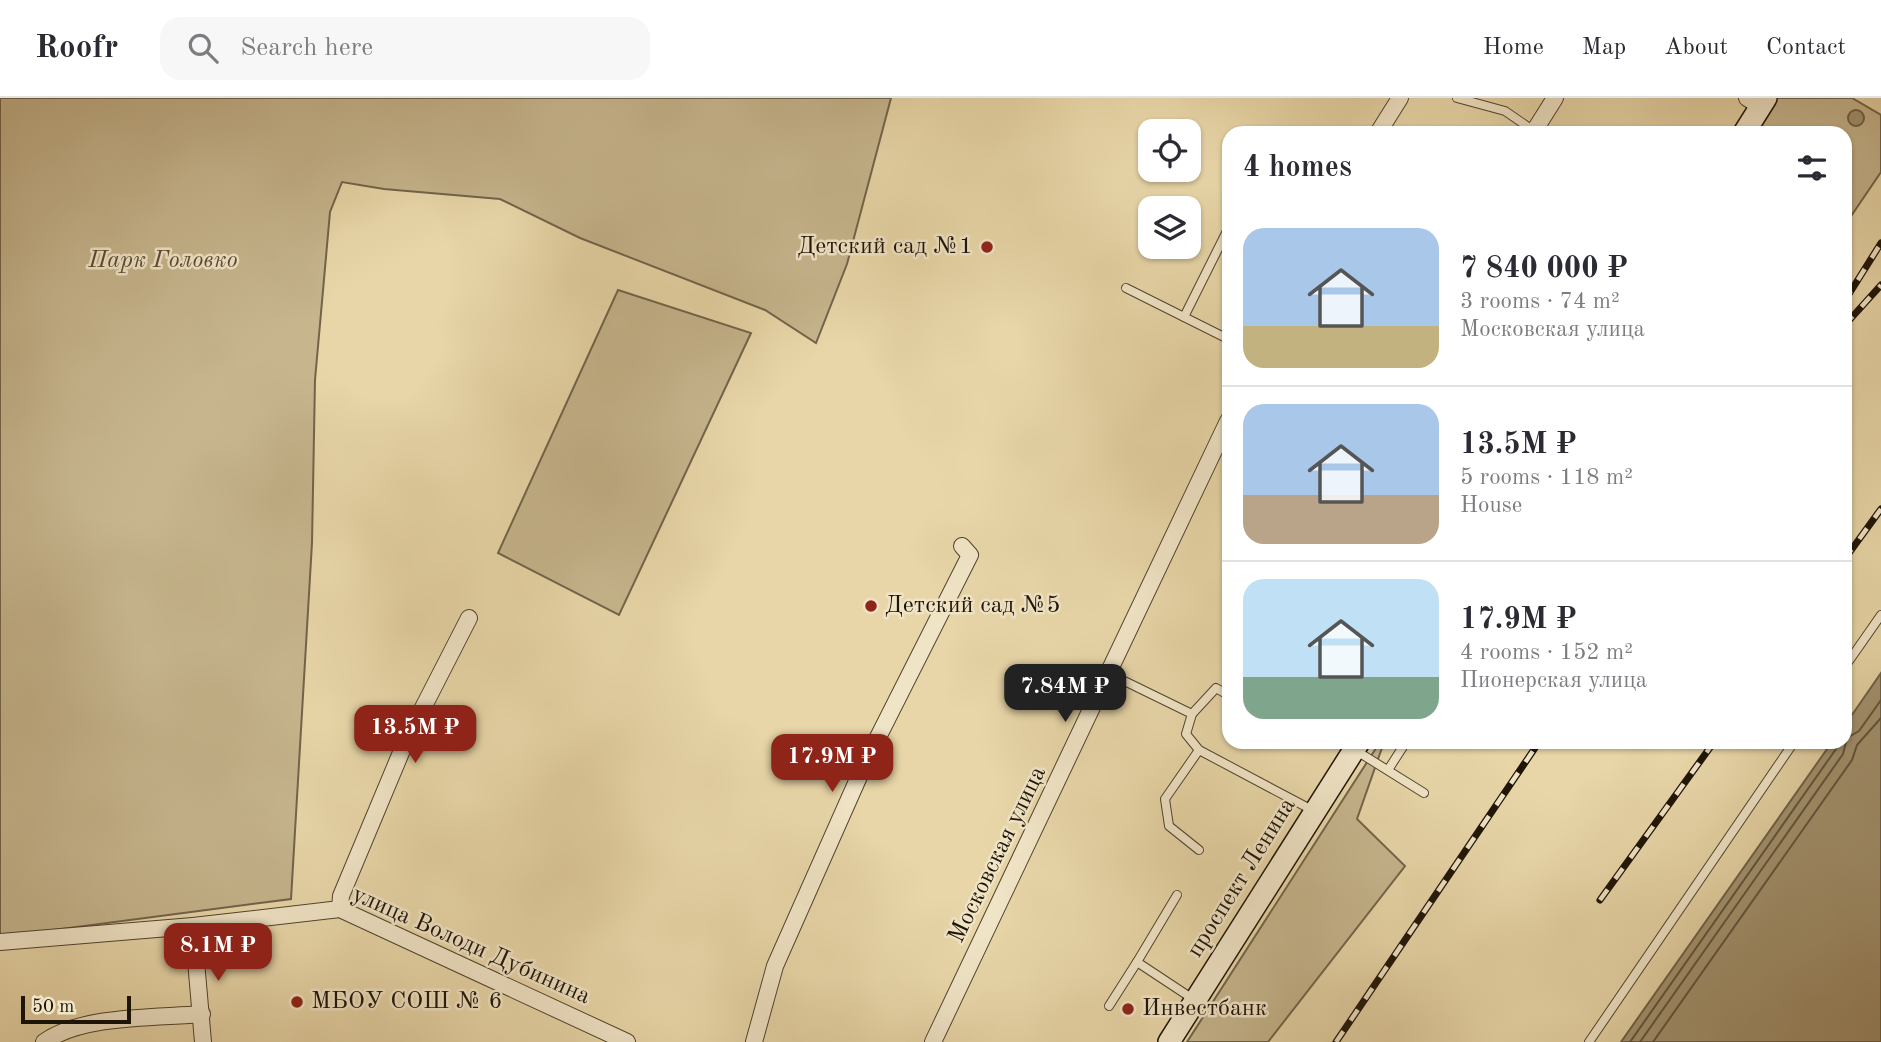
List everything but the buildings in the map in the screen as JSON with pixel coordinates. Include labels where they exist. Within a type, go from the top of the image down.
[{"type":"main road","points":[[1747,126],[1757,101]]},
{"type":"main road","name":"проспект Ленина","points":[[1169,1042],[1355,749]]},
{"type":"street","points":[[1382,126],[1400,98]]},
{"type":"street","points":[[1538,126],[1555,98]]},
{"type":"street","name":"Московская улица","points":[[933,1042],[1222,439]]},
{"type":"street","points":[[754,1042],[775,966],[865,763],[970,555],[962,546]]},
{"type":"street","points":[[340,909],[341,896],[405,743],[470,618]]},
{"type":"street","name":"улица Володи Дубинина","points":[[0,942],[193,926],[340,909],[627,1042]]},
{"type":"street","points":[[193,926],[203,1042]]},
{"type":"street","points":[[44,1042],[60,1031],[94,1024],[202,1014]]},
{"type":"lane","points":[[1457,98],[1505,111],[1526,126]]},
{"type":"lane","points":[[1184,317],[1222,241]]},
{"type":"lane","points":[[1126,288],[1222,337]]},
{"type":"lane","points":[[1852,657],[1881,615]]},
{"type":"lane","points":[[1110,674],[1192,714]]},
{"type":"lane","points":[[1222,692],[1216,688],[1192,714],[1186,734],[1199,750],[1314,812]]},
{"type":"lane","points":[[1361,749],[1424,793]]},
{"type":"lane","points":[[1388,770],[1402,749]]},
{"type":"lane","points":[[1589,1042],[1789,749]]},
{"type":"lane","points":[[1199,750],[1165,799],[1169,826],[1199,850]]},
{"type":"lane","points":[[1109,1006],[1177,895]]},
{"type":"lane","points":[[1137,962],[1195,1001]]},
{"type":"green space","name":"Парк Головко","points":[[0,98],[891,98],[847,264],[816,343],[765,310],[580,238],[500,199],[384,189],[342,182],[330,212],[315,380],[312,543],[291,899],[0,937]]},
{"type":"green space","points":[[1777,98],[1852,98],[1881,115],[1881,172],[1852,215],[1852,126],[1759,126]]},
{"type":"green space","points":[[618,290],[751,333],[619,615],[498,553]]},
{"type":"green space","points":[[1375,749],[1382,749],[1357,819],[1405,866],[1268,1042],[1187,1042]]},
{"type":"water","points":[[1856,110],[1862,112],[1862,124],[1856,126],[1850,124],[1848,118],[1850,112]]},
{"type":"water","points":[[1881,673],[1881,1042],[1621,1042],[1827,749],[1852,749],[1852,715]]},
{"type":"railway","points":[[1852,289],[1881,243]]},
{"type":"railway","points":[[1852,317],[1881,285]]},
{"type":"railway","points":[[1852,549],[1881,509]]},
{"type":"railway","points":[[1336,1042],[1534,749]]},
{"type":"railway","points":[[1600,900],[1709,749]]},
{"type":"place","name":"Детский сад №1","points":[[987,247]]},
{"type":"place","name":"Детский сад №5","points":[[871,606]]},
{"type":"place","name":"МБОУ СОШ № 6","points":[[297,1002]]},
{"type":"place","name":"Инвестбанк","points":[[1128,1009]]}]
